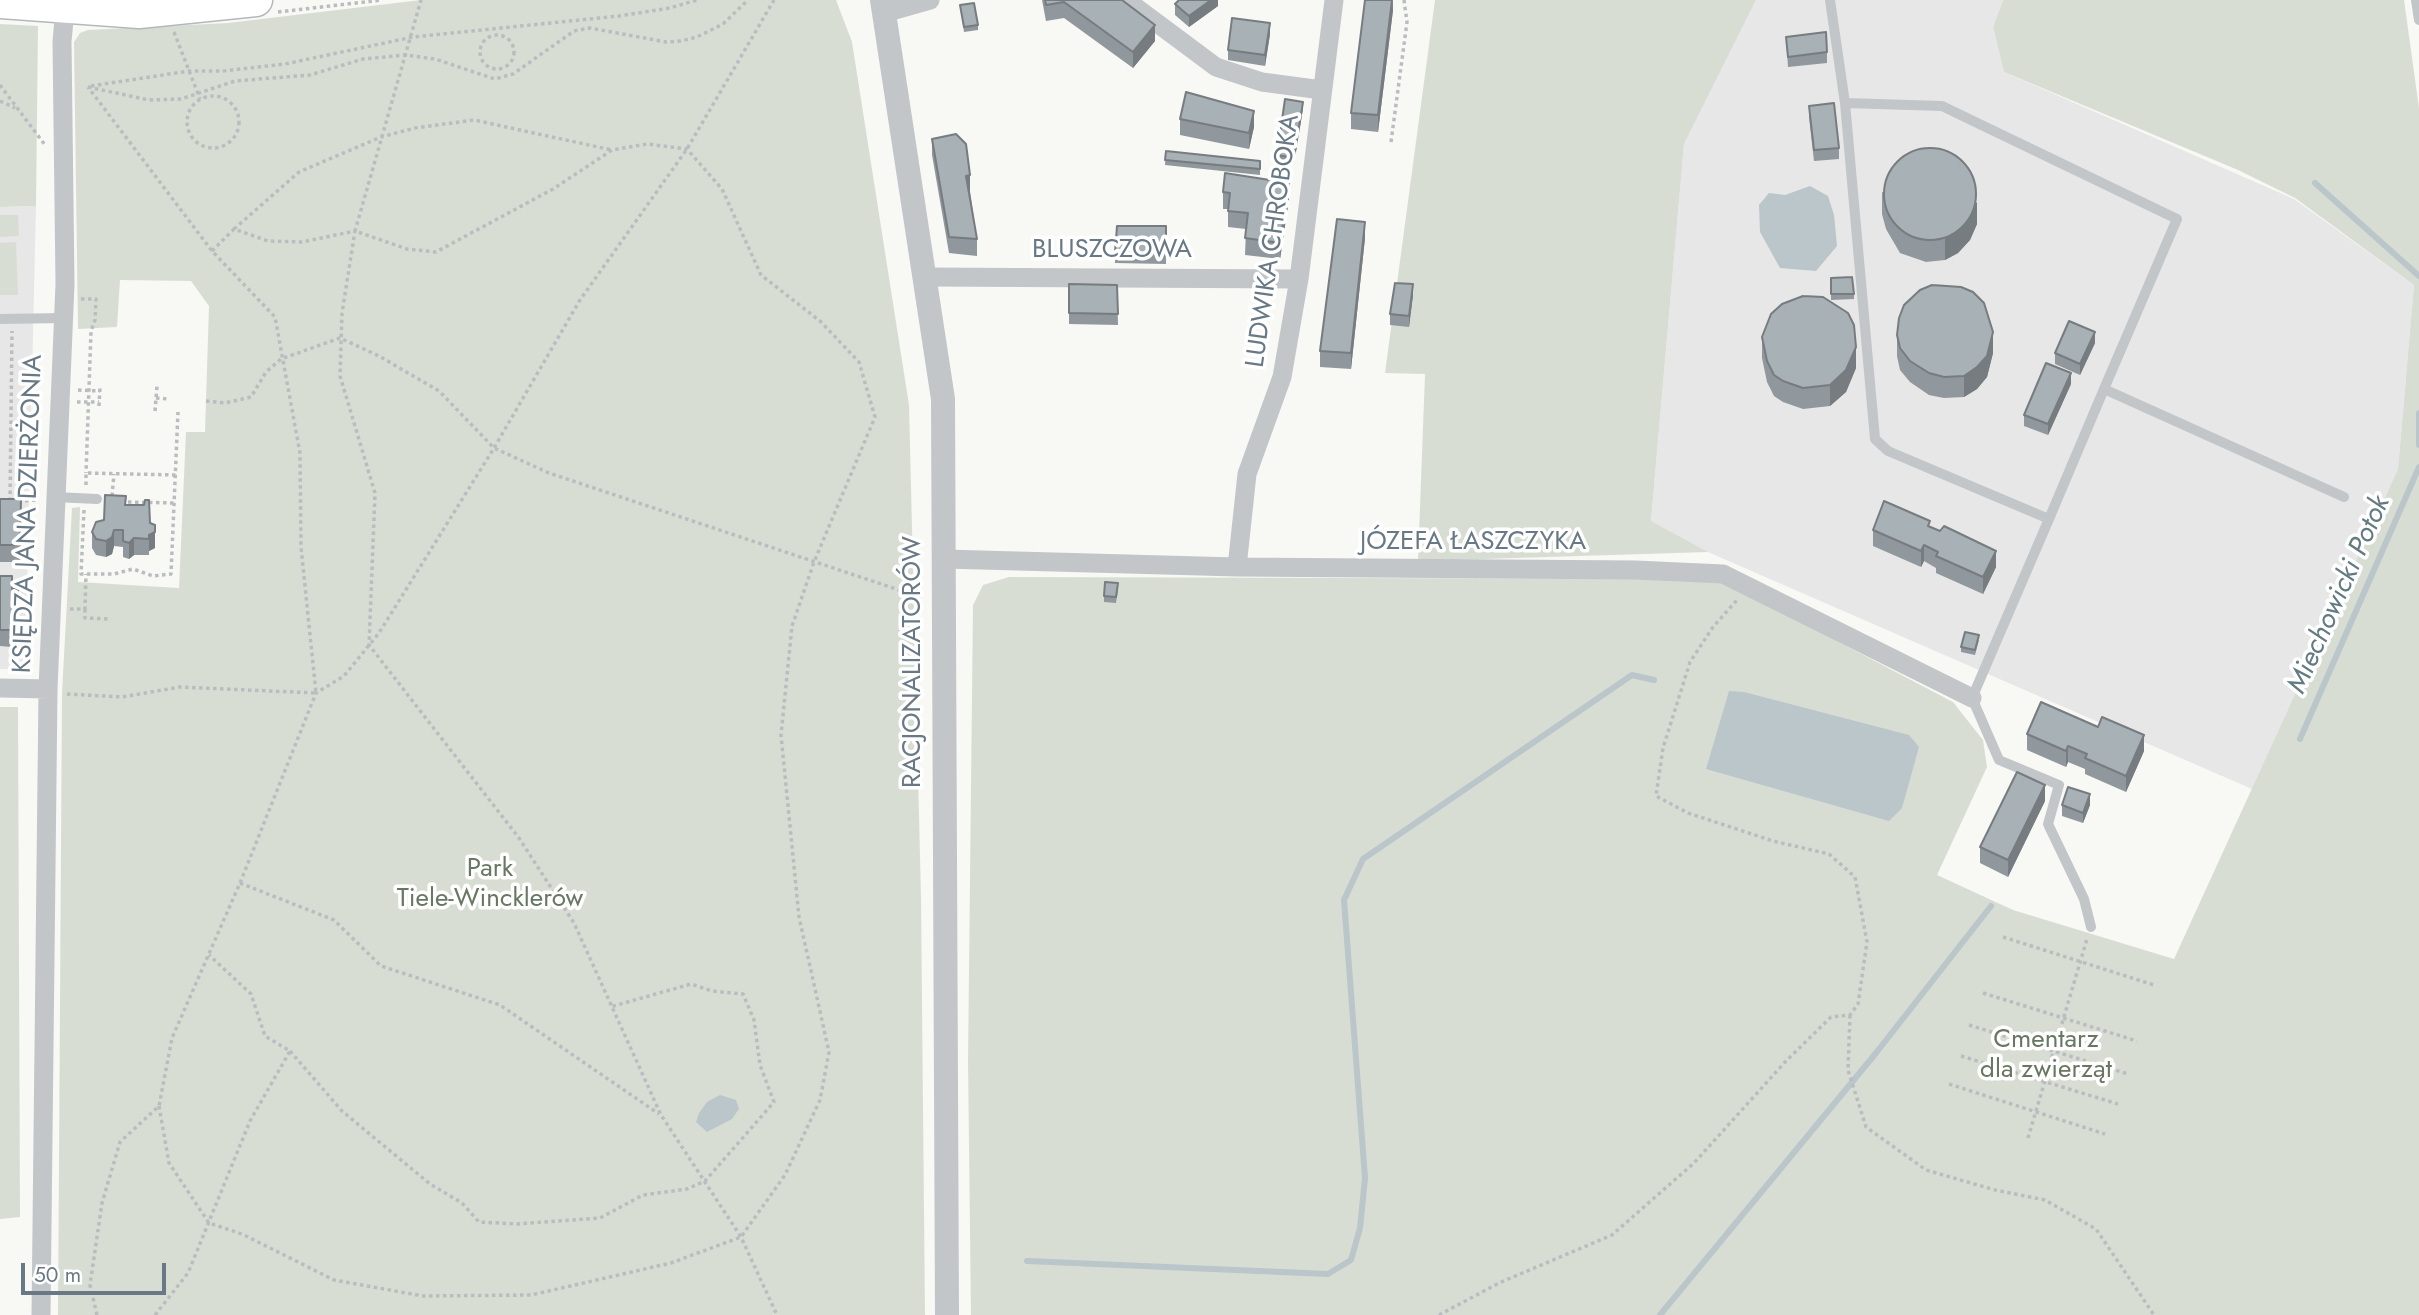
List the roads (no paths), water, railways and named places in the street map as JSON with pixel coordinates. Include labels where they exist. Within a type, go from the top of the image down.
[{"type":"main road","points":[[0,2],[65,4],[139,12],[256,0]]},
{"type":"street","points":[[1126,0],[1216,67],[1262,82],[1322,90]]},
{"type":"street","name":"LUDWIKA CHROBOKA","points":[[1237,567],[1247,474],[1283,377],[1299,279],[1334,0]]},
{"type":"street","points":[[880,4],[922,1]]},
{"type":"street","name":"KSIĘDZA JANA DZIERŻONIA","points":[[41,1315],[53,691],[48,499],[64,318],[62,41],[65,4]]},
{"type":"street","name":"RACJONALIZATORÓW","points":[[880,4],[926,277],[943,399],[947,1315]]},
{"type":"street","name":"BLUSZCZOWA","points":[[926,277],[1299,279]]},
{"type":"street","name":"JÓZEFA ŁASZCZYKA","points":[[944,559],[1237,567],[1635,570],[1723,574],[1972,698]]},
{"type":"street","points":[[0,688],[53,691]]},
{"type":"lane","points":[[1830,0],[1846,103],[1875,439],[1888,451],[2049,519]]},
{"type":"lane","points":[[2416,0],[2419,20]]},
{"type":"lane","points":[[1846,103],[1942,106],[2177,219],[1972,698],[1999,760],[2059,785],[2048,824],[2084,899],[2091,927]]},
{"type":"lane","points":[[0,319],[64,318]]},
{"type":"lane","points":[[2104,389],[2344,497]]},
{"type":"lane","points":[[48,499],[97,499]]},
{"type":"waterway","name":"Miechowicki Potok","points":[[2315,183],[2419,276]]},
{"type":"waterway","name":"Miechowicki Potok","points":[[2419,413],[2419,445]]},
{"type":"waterway","name":"Miechowicki Potok","points":[[2300,739],[2419,467]]},
{"type":"waterway","points":[[1027,1261],[1328,1274],[1351,1260],[1360,1228],[1365,1178],[1344,900],[1363,859],[1632,675],[1654,680]]},
{"type":"waterway","points":[[1660,1315],[1876,1053],[1991,906]]},
{"type":"park label","name":"Park Tiele-Wincklerów","points":[[490,885]]},
{"type":"park label","name":"Cmentarz dla zwierząt","points":[[2046,1056]]}]
